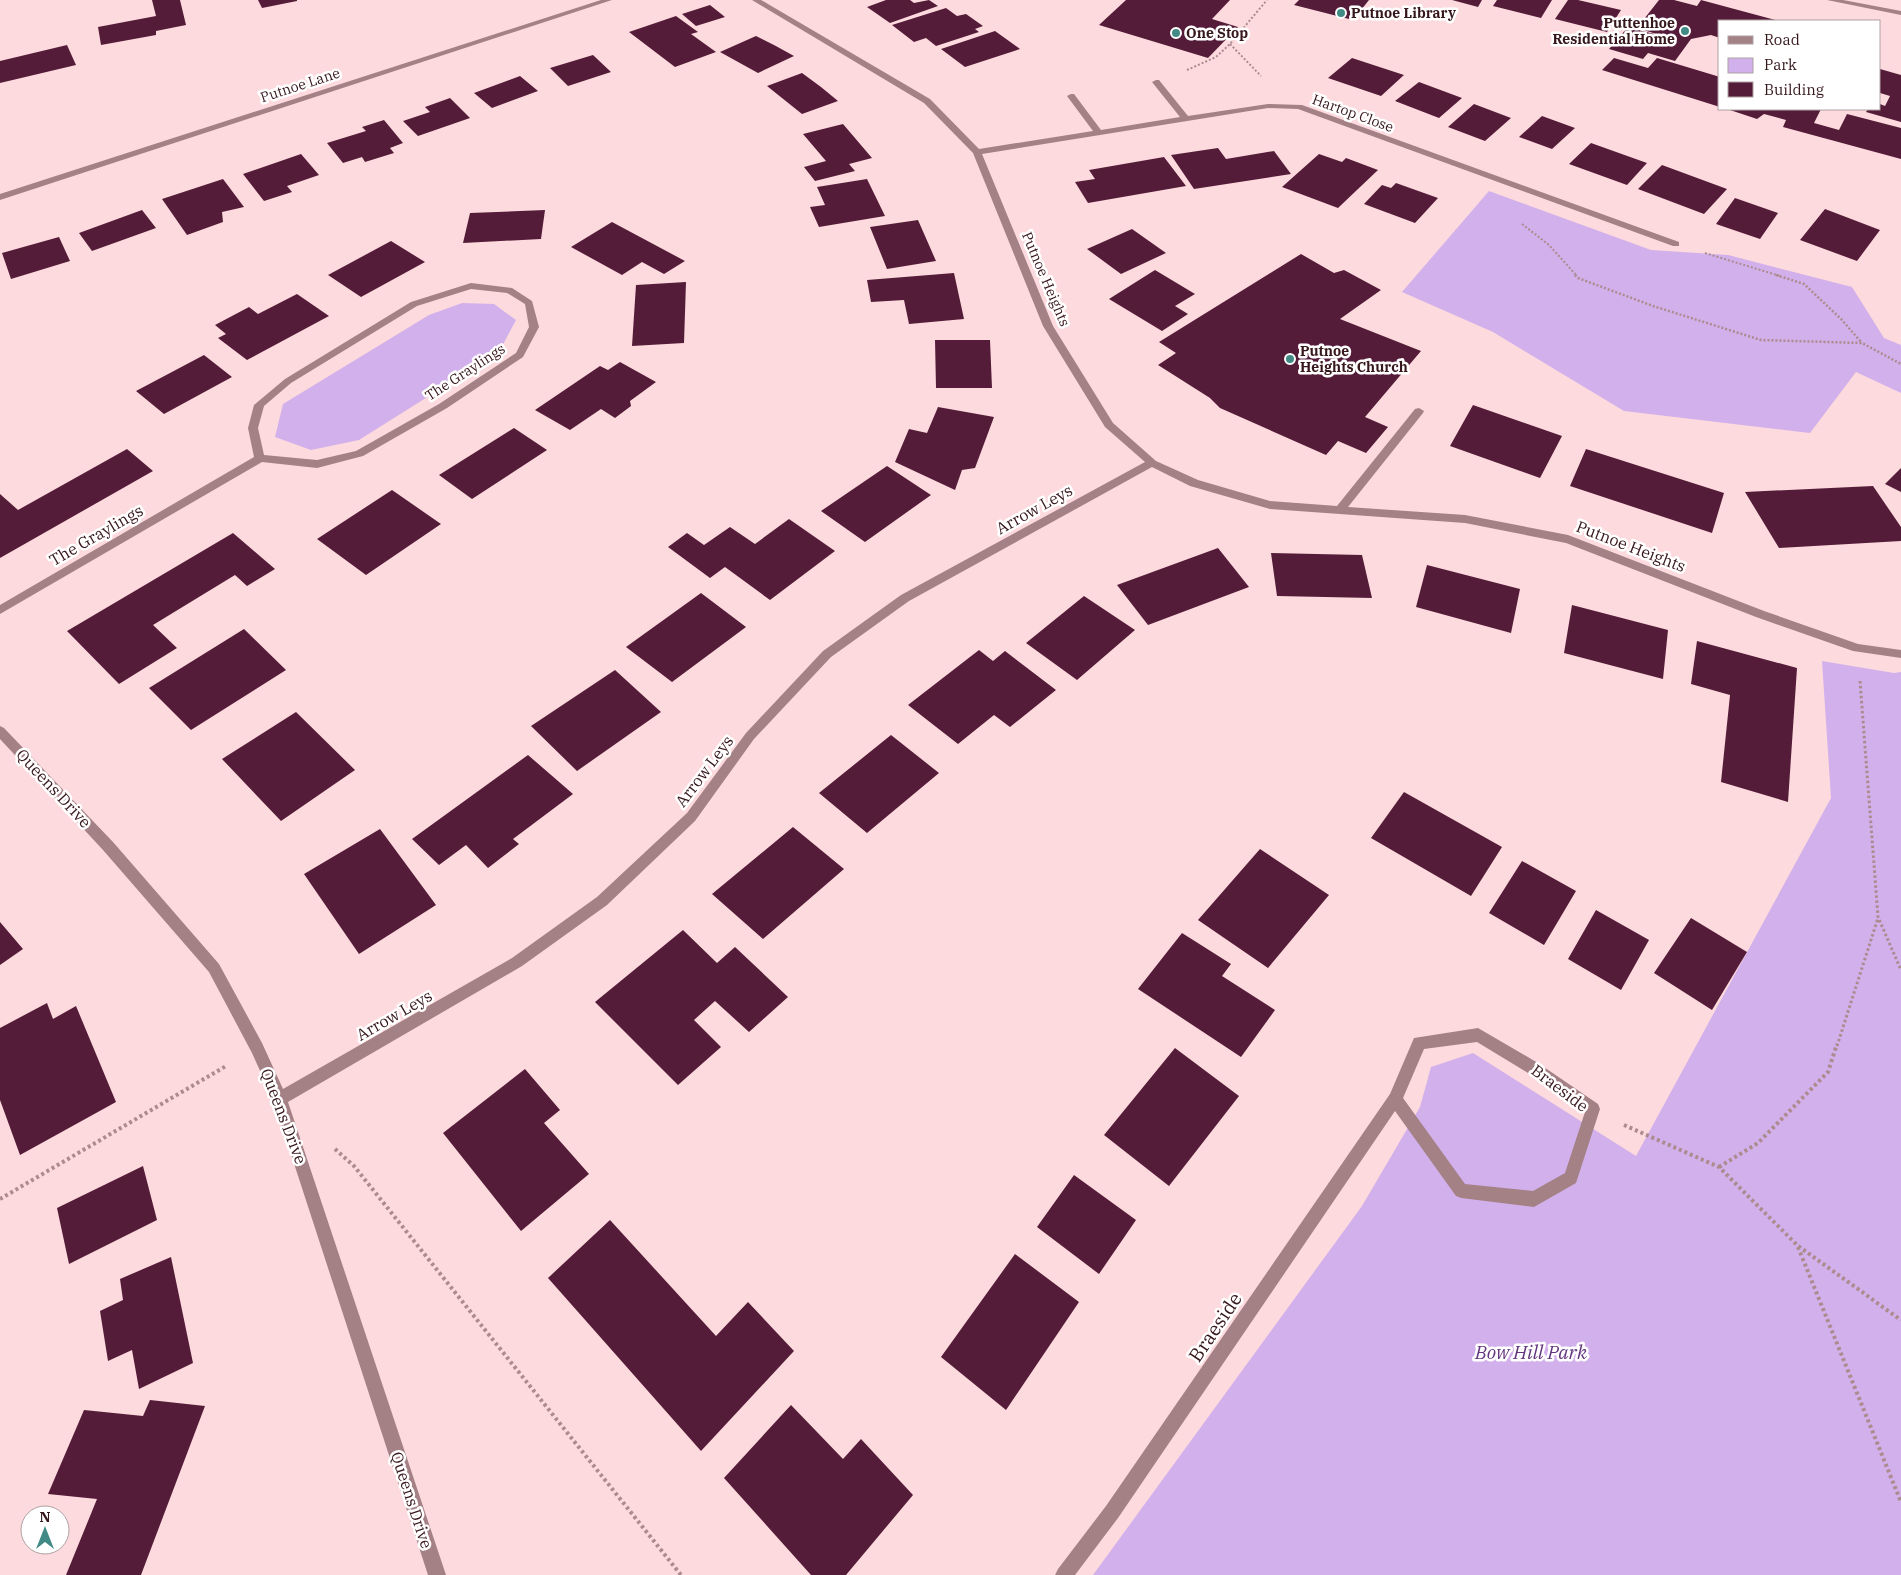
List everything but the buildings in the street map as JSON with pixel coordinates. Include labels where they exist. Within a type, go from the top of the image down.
[{"type":"street","name":"Putnoe Lane","points":[[0,196],[608,0]]},
{"type":"street","name":"Putnoe Heights","points":[[756,0],[870,66],[927,102],[977,152],[1048,326],[1109,425],[1152,463],[1194,483],[1270,505],[1465,519],[1568,538],[1760,614],[1857,648],[1901,654]]},
{"type":"street","points":[[1831,0],[1901,13]]},
{"type":"street","points":[[1156,82],[1186,118]]},
{"type":"street","points":[[1072,96],[1098,132]]},
{"type":"street","name":"Hartop Close","points":[[977,152],[1268,106],[1299,107],[1676,244]]},
{"type":"street","name":"The Graylings","points":[[0,610],[260,458],[318,464],[359,454],[434,411],[520,355],[534,327],[529,303],[509,290],[471,286],[414,304],[288,381],[258,405],[254,428],[260,458]]},
{"type":"street","points":[[1340,510],[1420,411]]},
{"type":"street","name":"Arrow Leys","points":[[280,1099],[517,962],[602,901],[691,817],[750,736],[827,654],[905,598],[1152,463]]},
{"type":"street","name":"Queens Drive","points":[[0,730],[108,846],[214,968],[257,1048],[280,1099],[437,1575]]},
{"type":"street","name":"Braeside","points":[[1064,1575],[1112,1512],[1395,1099],[1419,1043],[1478,1035],[1534,1068],[1593,1109],[1571,1178],[1534,1200],[1461,1191],[1395,1099]]},
{"type":"path","points":[[1156,82],[1184,72],[1216,57],[1230,44],[1267,0]]},
{"type":"path","points":[[1230,44],[1266,81],[1268,106]]},
{"type":"path","points":[[1519,221],[1549,245],[1578,278],[1653,306],[1761,340],[1862,343]]},
{"type":"path","points":[[1676,244],[1804,284],[1841,319],[1862,343],[1901,364]]},
{"type":"path","points":[[1857,648],[1878,917],[1901,970]]},
{"type":"path","points":[[1719,1167],[1758,1143],[1828,1072],[1878,917]]},
{"type":"path","points":[[0,1199],[257,1048]]},
{"type":"path","points":[[1593,1109],[1612,1120],[1719,1167],[1798,1246],[1901,1320]]},
{"type":"path","points":[[332,1146],[354,1166],[681,1575]]},
{"type":"path","points":[[1798,1246],[1901,1502]]},
{"type":"green space","points":[[1489,191],[1651,250],[1728,255],[1852,287],[1884,338],[1901,345],[1901,393],[1856,372],[1810,433],[1624,411],[1493,332],[1402,292]]},
{"type":"green space","points":[[462,303],[494,304],[516,320],[499,352],[359,440],[311,450],[275,437],[283,404],[429,315]]},
{"type":"green space","name":"Bow Hill Park","points":[[1822,661],[1894,673],[1901,672],[1901,1575],[1093,1575],[1362,1206],[1420,1107],[1431,1067],[1473,1053],[1636,1156],[1831,798]]},
{"type":"place","name":"Putnoe Library","points":[[1341,13]]},
{"type":"place","name":"Puttenhoe Residential Home","points":[[1685,31]]},
{"type":"place","name":"One Stop","points":[[1176,33]]},
{"type":"place","name":"Putnoe Heights Church","points":[[1290,359]]}]
